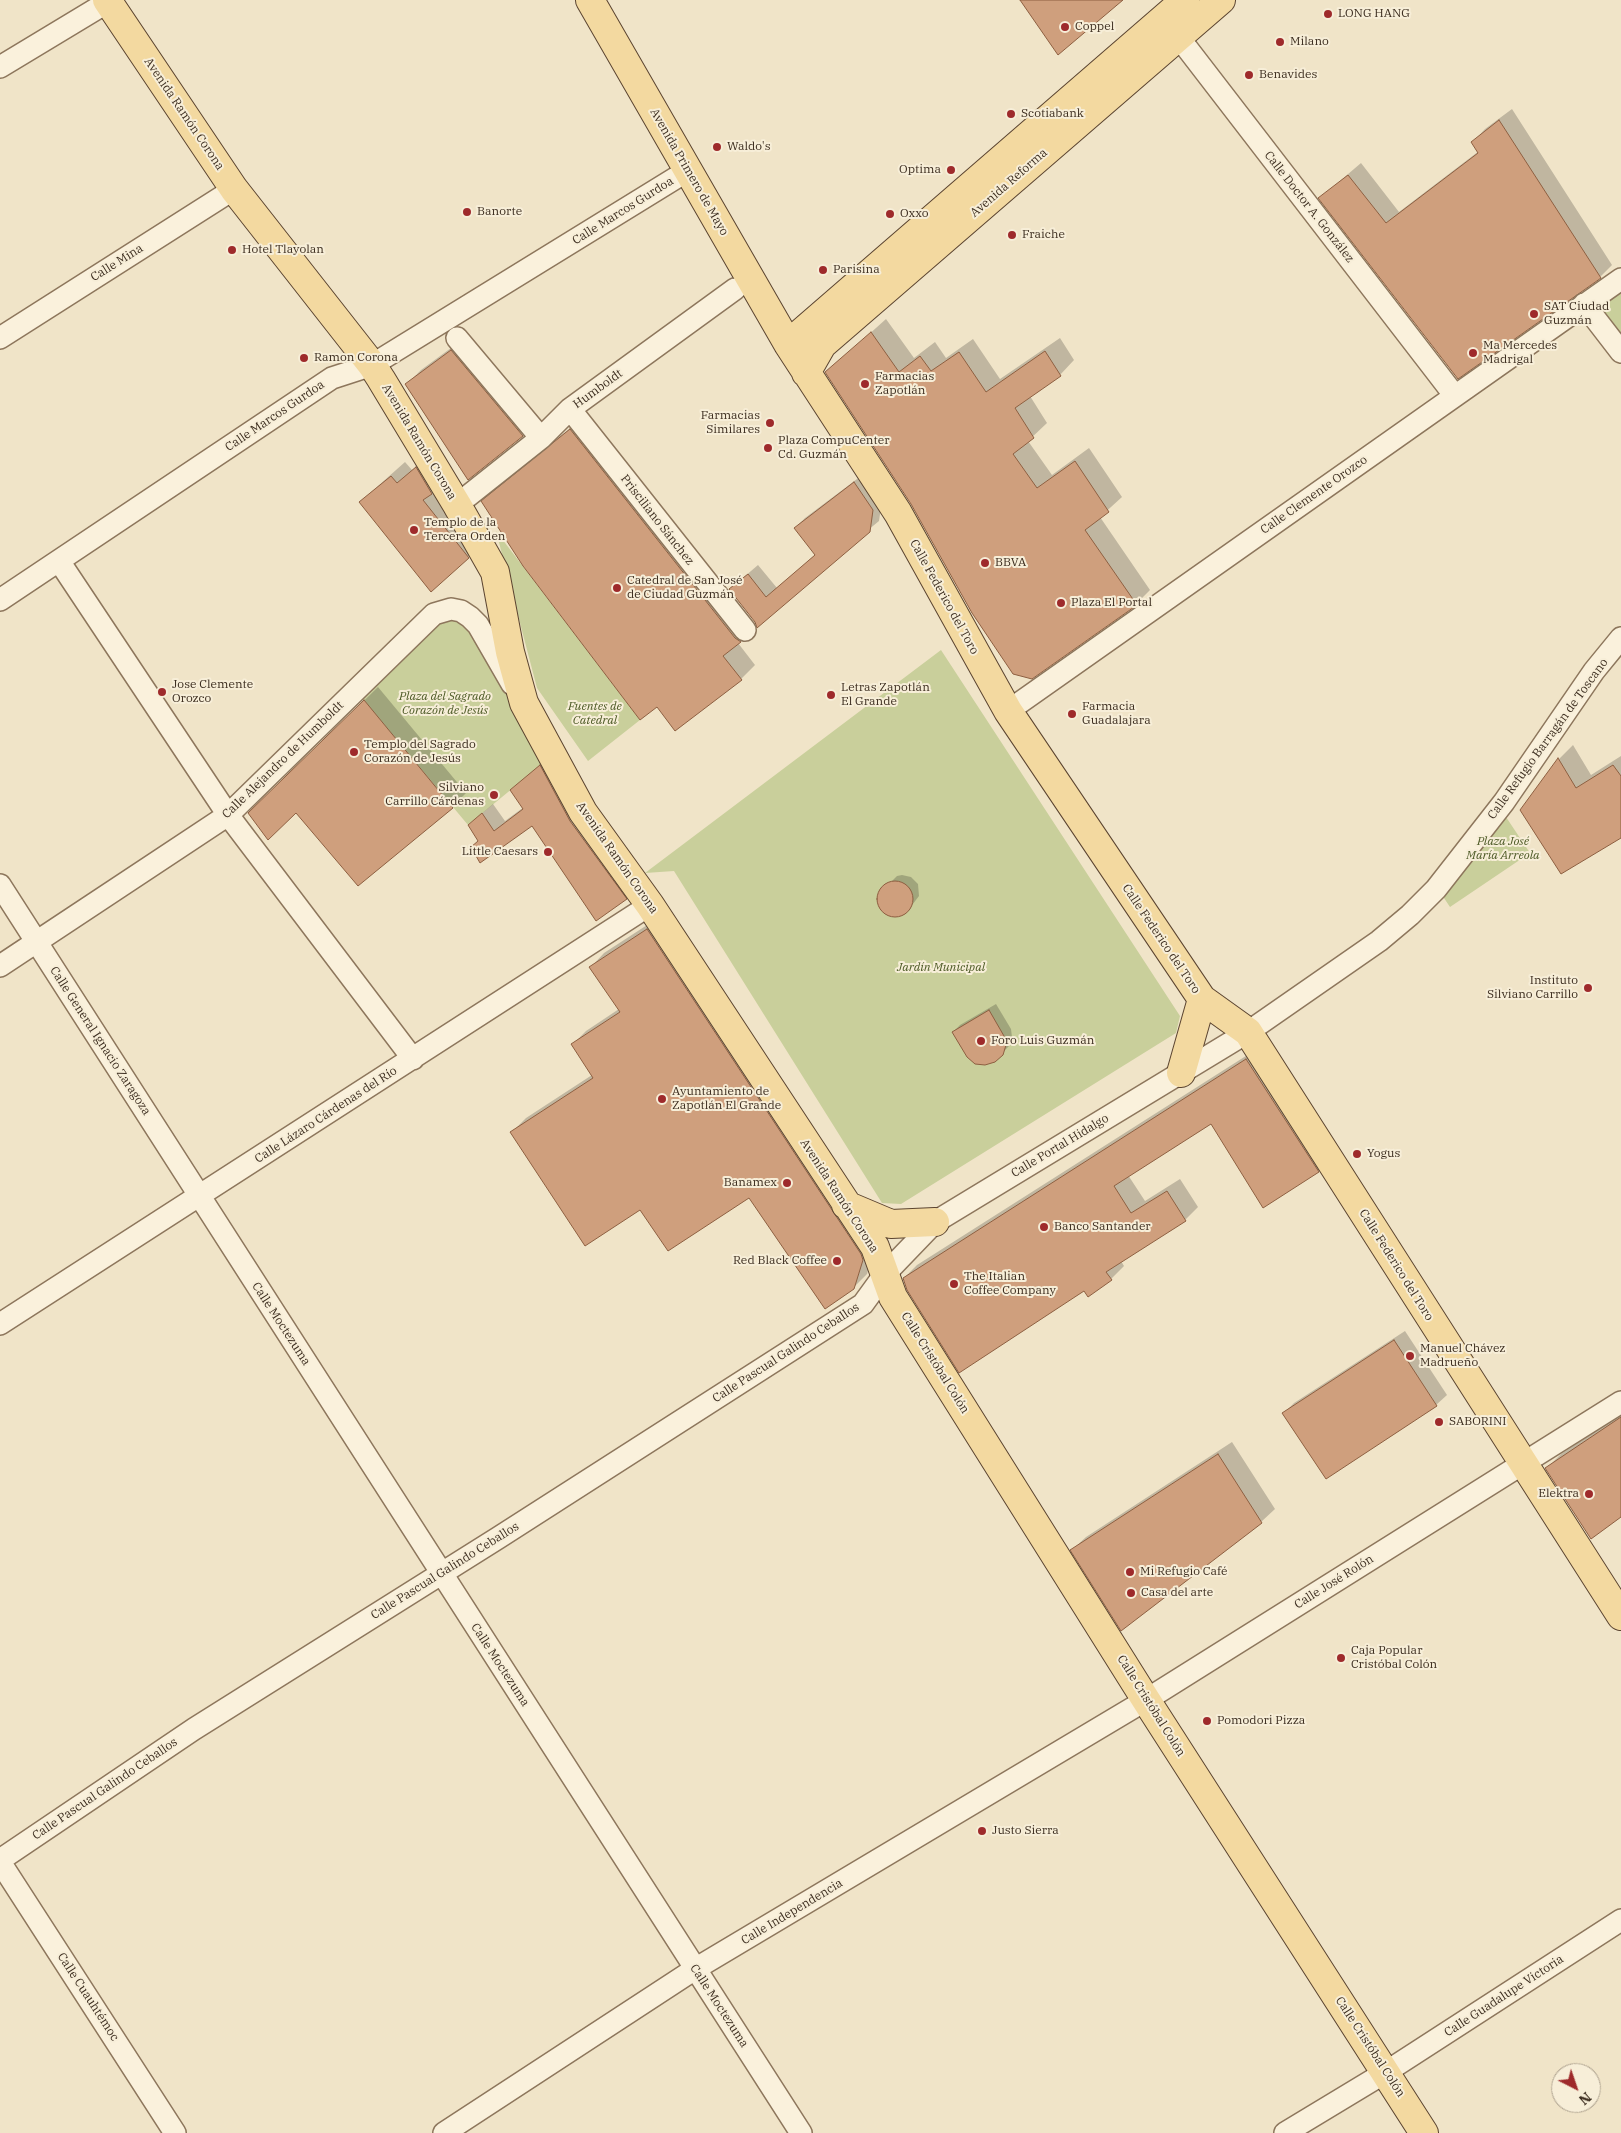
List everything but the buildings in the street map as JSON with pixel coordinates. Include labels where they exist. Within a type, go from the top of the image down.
[{"type":"main road","name":"Avenida Ramón Corona","points":[[108,0],[234,189],[372,365],[458,505],[494,572],[510,652],[524,704],[583,812],[650,905],[875,1247],[884,1275]]},
{"type":"main road","name":"Avenida Primero de Mayo","points":[[590,0],[788,344]]},
{"type":"main road","name":"Avenida Reforma","points":[[806,373],[822,345],[1171,27],[1185,0]]},
{"type":"main road","name":"Avenida Reforma","points":[[788,344],[1171,27],[1221,0]]},
{"type":"main road","name":"Calle Federico del Toro","points":[[788,344],[898,513],[1008,711],[1202,999],[1248,1032],[1522,1464],[1621,1616]]},
{"type":"main road","points":[[1181,1073],[1202,999]]},
{"type":"main road","points":[[846,1205],[891,1224],[935,1222]]},
{"type":"main road","name":"Calle Cristóbal Colón","points":[[884,1275],[893,1297],[1146,1700],[1424,2133]]},
{"type":"street","points":[[0,67],[108,0]]},
{"type":"street","name":"Calle Doctor A. González","points":[[1171,27],[1455,396]]},
{"type":"street","name":"Calle Marcos Gurdoa","points":[[0,600],[332,378],[372,365],[687,171]]},
{"type":"street","name":"Calle Mina","points":[[0,338],[234,189]]},
{"type":"street","name":"Calle Clemente Orozco","points":[[1008,711],[1621,279]]},
{"type":"street","name":"Humboldt","points":[[468,496],[541,438],[570,410],[735,289]]},
{"type":"street","points":[[1584,304],[1621,352]]},
{"type":"street","points":[[457,338],[541,438]]},
{"type":"street","name":"Prisciliano Sánchez","points":[[570,410],[745,630]]},
{"type":"street","points":[[59,562],[228,815],[413,1059]]},
{"type":"street","name":"Calle Alejandro de Humboldt","points":[[0,966],[228,815],[427,619],[442,611],[451,609],[461,611],[478,625],[524,704]]},
{"type":"street","name":"Calle Refugio Barragán de Toscano","points":[[1248,1032],[1379,941],[1410,915],[1436,889],[1504,802],[1594,672],[1621,638]]},
{"type":"street","name":"Calle General Ignacio Zaragoza","points":[[0,885],[200,1196]]},
{"type":"street","name":"Calle Lázaro Cárdenas del Río","points":[[0,1324],[650,905]]},
{"type":"street","name":"Calle Portal Hidalgo","points":[[884,1275],[935,1222],[1248,1032]]},
{"type":"street","name":"Calle Moctezuma","points":[[200,1196],[440,1573],[611,1834],[801,2133]]},
{"type":"street","name":"Calle Pascual Galindo Ceballos","points":[[0,1861],[194,1729],[506,1533],[863,1304],[884,1275]]},
{"type":"street","name":"Calle José Rolón","points":[[1146,1700],[1621,1402]]},
{"type":"street","name":"Calle Independencia","points":[[444,2133],[696,1970],[1146,1700]]},
{"type":"street","name":"Calle Cuauhtémoc","points":[[0,1861],[175,2133]]},
{"type":"street","name":"Calle Guadalupe Victoria","points":[[1285,2133],[1386,2072],[1621,1920]]},
{"type":"green space","points":[[1621,288],[1621,334],[1597,306]]},
{"type":"green space","name":"Fuentes de Catedral","points":[[496,531],[640,720],[588,761],[537,688]]},
{"type":"green space","name":"Plaza del Sagrado Corazón de Jesús","points":[[445,620],[453,620],[460,623],[472,633],[547,760],[468,825],[360,696],[431,628]]},
{"type":"green space","name":"Jardín Municipal","points":[[941,650],[1180,1016],[1176,1033],[901,1204],[882,1203],[674,871],[645,873]]},
{"type":"green space","name":"Plaza José María Arreola","points":[[1506,817],[1530,853],[1450,907],[1442,895]]},
{"type":"place","name":"LONG HANG","points":[[1328,14]]},
{"type":"place","name":"Coppel","points":[[1065,27]]},
{"type":"place","name":"Milano","points":[[1280,42]]},
{"type":"place","name":"Benavides","points":[[1249,75]]},
{"type":"place","name":"Scotiabank","points":[[1011,114]]},
{"type":"place","name":"Waldo's","points":[[717,147]]},
{"type":"place","name":"Optima","points":[[951,170]]},
{"type":"place","name":"Banorte","points":[[467,212]]},
{"type":"place","name":"Oxxo","points":[[890,214]]},
{"type":"place","name":"Fraiche","points":[[1012,235]]},
{"type":"place","name":"Hotel Tlayolan","points":[[232,250]]},
{"type":"place","name":"Parisina","points":[[823,270]]},
{"type":"place","name":"SAT Ciudad Guzmán","points":[[1534,314]]},
{"type":"place","name":"Ma Mercedes Madrigal","points":[[1473,353]]},
{"type":"place","name":"Ramon Corona","points":[[304,358]]},
{"type":"place","name":"Farmacias Zapotlán","points":[[865,384]]},
{"type":"place","name":"Farmacias Similares","points":[[770,423]]},
{"type":"place","name":"Plaza CompuCenter Cd. Guzmán","points":[[768,448]]},
{"type":"place","name":"Templo de la Tercera Orden","points":[[414,530]]},
{"type":"place","name":"BBVA","points":[[985,563]]},
{"type":"place","name":"Catedral de San José de Ciudad Guzmán","points":[[617,588]]},
{"type":"place","name":"Plaza El Portal","points":[[1061,603]]},
{"type":"place","name":"Jose Clemente Orozco","points":[[162,692]]},
{"type":"place","name":"Letras Zapotlán El Grande","points":[[831,695]]},
{"type":"place","name":"Farmacia Guadalajara","points":[[1072,714]]},
{"type":"place","name":"Templo del Sagrado Corazón de Jesús","points":[[354,752]]},
{"type":"place","name":"Silviano Carrillo Cárdenas","points":[[494,795]]},
{"type":"place","name":"Little Caesars","points":[[548,852]]},
{"type":"place","name":"Instituto Silviano Carrillo","points":[[1588,988]]},
{"type":"place","name":"Foro Luis Guzmán","points":[[981,1041]]},
{"type":"place","name":"Ayuntamiento de Zapotlán El Grande","points":[[662,1099]]},
{"type":"place","name":"Yogus","points":[[1357,1154]]},
{"type":"place","name":"Banamex","points":[[787,1183]]},
{"type":"place","name":"Banco Santander","points":[[1044,1227]]},
{"type":"place","name":"Red Black Coffee","points":[[837,1261]]},
{"type":"place","name":"The Italian Coffee Company","points":[[954,1284]]},
{"type":"place","name":"Manuel Chávez Madrueño","points":[[1410,1356]]},
{"type":"place","name":"SABORINI","points":[[1439,1422]]},
{"type":"place","name":"Elektra","points":[[1589,1494]]},
{"type":"place","name":"Mi Refugio Café","points":[[1130,1572]]},
{"type":"place","name":"Casa del arte","points":[[1131,1593]]},
{"type":"place","name":"Caja Popular Cristóbal Colón","points":[[1341,1658]]},
{"type":"place","name":"Pomodori Pizza","points":[[1207,1721]]},
{"type":"place","name":"Justo Sierra","points":[[982,1831]]}]
